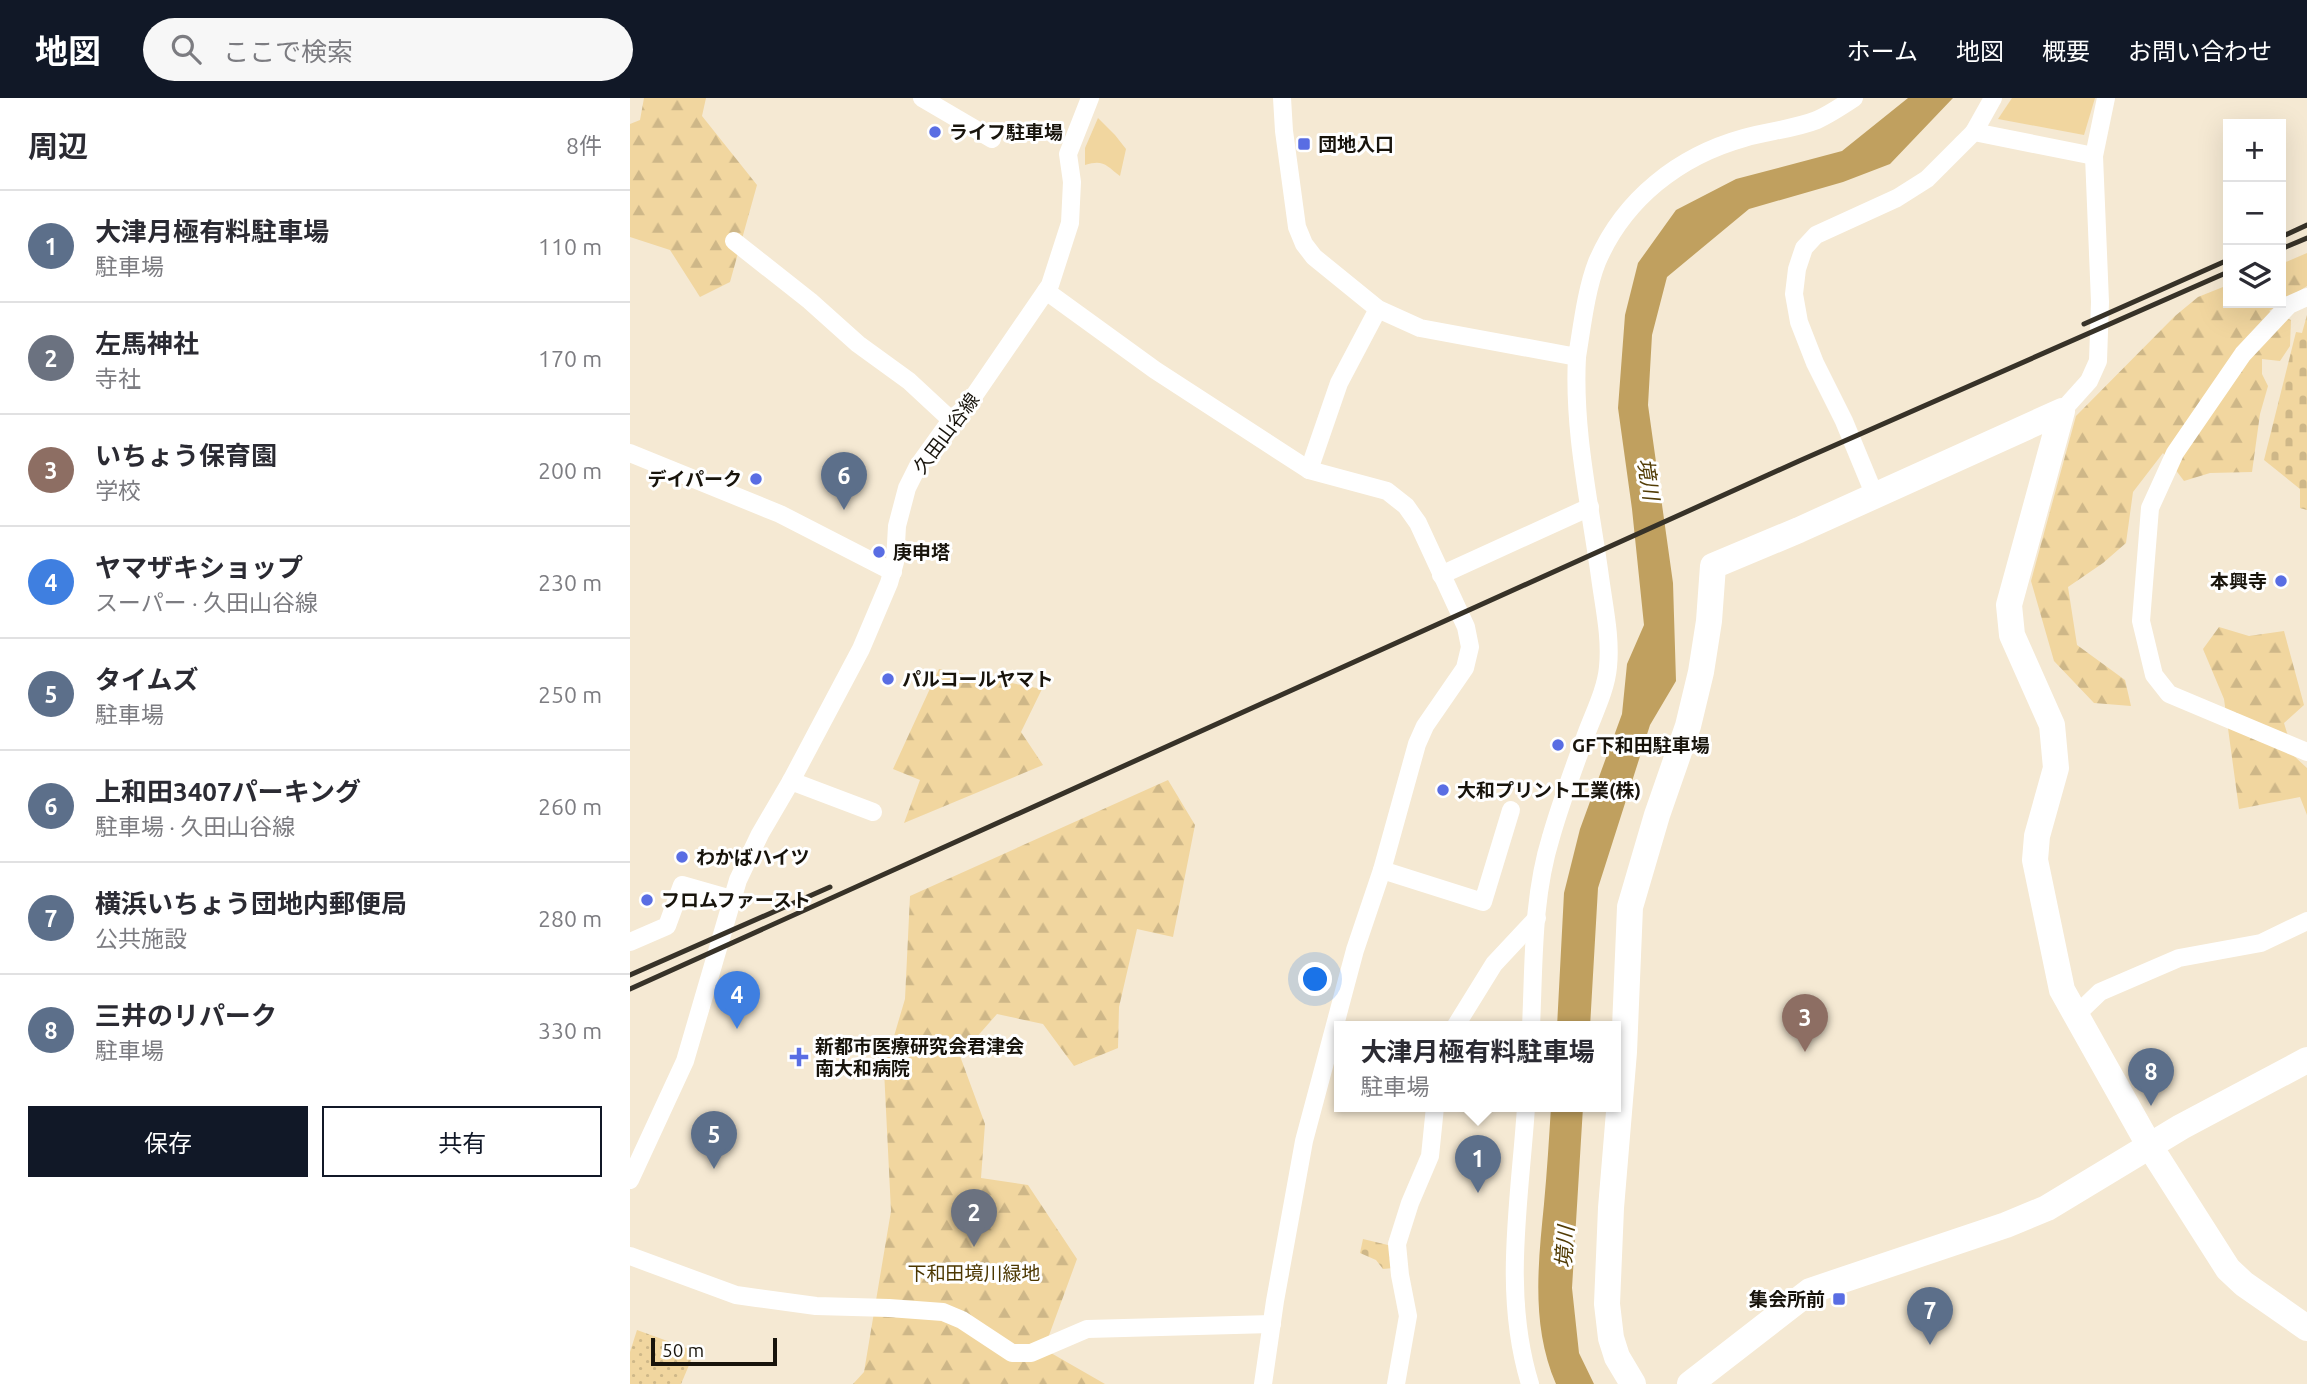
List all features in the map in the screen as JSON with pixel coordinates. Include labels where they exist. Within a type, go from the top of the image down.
[{"type":"street","points":[[922,98],[992,139]]},
{"type":"street","name":"久田山谷線","points":[[630,1180],[685,1061],[738,880],[760,834],[861,649],[893,572],[897,526],[907,488],[918,466],[951,420],[967,406],[1050,285],[1070,223],[1072,181],[1068,154],[1090,98]]},
{"type":"street","points":[[1282,98],[1297,227],[1304,244],[1314,257],[1378,309],[1420,328],[1577,357]]},
{"type":"street","points":[[1531,1021],[1537,918],[1550,841],[1605,684],[1608,668],[1608,637],[1580,448],[1575,386],[1577,357],[1596,264],[1623,217],[1645,192],[1687,161],[1744,138],[1816,120],[1854,98]]},
{"type":"street","points":[[1875,496],[1798,322],[1794,293],[1797,269],[1804,248],[1816,235],[1897,198],[1927,179],[1973,132],[1993,98]]},
{"type":"street","points":[[1621,1088],[1630,907],[1701,673],[1709,621],[1713,566],[2062,411],[2089,381],[2098,361],[2100,302],[2094,156],[2106,98]]},
{"type":"street","points":[[1973,132],[2094,156]]},
{"type":"street","points":[[734,241],[810,301],[858,344],[909,381],[951,420]]},
{"type":"street","points":[[1046,291],[1155,370],[1309,470],[1387,491],[1406,506],[1418,523],[1466,627],[1470,647],[1465,668],[1425,726],[1417,744],[1382,870],[1355,950],[1342,1021]]},
{"type":"street","points":[[2307,297],[2289,305],[2243,354],[2175,453],[2150,508],[2141,621],[2154,675],[2169,694],[2307,752]]},
{"type":"street","points":[[1309,470],[1339,383],[1378,309]]},
{"type":"street","points":[[2062,411],[2009,605],[2012,635],[2052,725],[2055,741],[2056,768],[2037,836],[2035,860],[2062,990],[2149,1145],[2235,1277],[2307,1328]]},
{"type":"street","points":[[630,453],[780,514],[893,572]]},
{"type":"street","points":[[1441,575],[1590,507]]},
{"type":"street","points":[[791,781],[873,811]]},
{"type":"street","points":[[1382,870],[1483,902],[1511,810]]},
{"type":"street","points":[[630,942],[667,926],[682,886],[732,899]]},
{"type":"street","points":[[1459,1021],[1494,964],[1537,918]]},
{"type":"street","points":[[2075,1016],[2100,992],[2179,958],[2261,943],[2307,921]]},
{"type":"street","points":[[1690,1384],[1810,1292],[2006,1225],[2047,1208],[2149,1145],[2307,1060]]},
{"type":"street","points":[[1264,1384],[1290,1207],[1304,1141],[1331,1077]]},
{"type":"street","points":[[1396,1384],[1408,1316],[1399,1275],[1397,1244],[1410,1203],[1430,1156],[1435,1112]]},
{"type":"street","points":[[1526,1112],[1514,1258],[1514,1297],[1519,1340],[1530,1384]]},
{"type":"street","points":[[1619,1112],[1607,1304],[1611,1338],[1617,1357],[1633,1384]]},
{"type":"street","points":[[630,1256],[736,1295],[816,1306],[943,1312],[962,1320],[1012,1353],[1031,1353],[1087,1329],[1272,1324]]},
{"type":"green space","points":[[644,98],[706,98],[702,116],[757,185],[730,282],[700,297],[670,250],[630,237],[630,124],[640,120]]},
{"type":"green space","points":[[2012,98],[2095,98],[2084,135],[1998,119]]},
{"type":"green space","points":[[1098,118],[1126,149],[1120,176],[1100,163],[1085,165],[1085,148]]},
{"type":"green space","points":[[2307,253],[2307,286],[2286,300],[2286,262]]},
{"type":"green space","points":[[2223,287],[2223,308],[2274,308],[2269,311],[2291,320],[2290,346],[2280,361],[2262,359],[2262,374],[2268,386],[2260,414],[2252,472],[2210,473],[2184,481],[2163,453],[2133,492],[2126,543],[2068,587],[2077,645],[2125,680],[2131,706],[2094,703],[2054,661],[2031,581],[2076,416],[2175,316],[2198,297]]},
{"type":"green space","points":[[2307,315],[2307,510],[2300,508],[2300,489],[2264,460],[2296,332],[2302,333]]},
{"type":"green space","points":[[2219,627],[2249,636],[2284,631],[2304,705],[2284,723],[2294,756],[2307,768],[2307,815],[2300,797],[2239,809],[2224,699],[2203,649]]},
{"type":"green space","points":[[939,669],[1042,689],[1021,732],[1043,765],[904,823],[920,780],[893,769]]},
{"type":"green space","name":"下和田境川緑地","points":[[1168,780],[1195,825],[1173,937],[1137,929],[1119,1007],[1118,1048],[1074,1066],[1043,1024],[997,1014],[960,1056],[985,1124],[981,1178],[1028,1185],[1077,1259],[1044,1349],[1105,1384],[853,1384],[864,1372],[891,1211],[884,1070],[905,999],[910,896]]},
{"type":"green space","points":[[1363,1239],[1392,1246],[1393,1268],[1383,1269],[1376,1260],[1360,1253]]},
{"type":"green space","points":[[637,1330],[695,1351],[681,1384],[630,1384],[630,1352]]},
{"type":"water","name":"境川","points":[[1908,98],[1953,98],[1890,164],[1843,182],[1749,209],[1667,277],[1652,335],[1648,405],[1673,583],[1676,681],[1650,725],[1598,888],[1590,1021],[1557,1021],[1564,893],[1580,829],[1622,714],[1627,664],[1644,625],[1618,408],[1625,315],[1638,263],[1676,210],[1736,179],[1842,151]]},
{"type":"water","name":"境川","points":[[1551,1112],[1583,1112],[1572,1288],[1579,1353],[1594,1384],[1556,1384],[1543,1340],[1538,1295]]},
{"type":"railway","points":[[2286,235],[2307,225]]},
{"type":"railway","points":[[2286,247],[2307,238]]},
{"type":"railway","points":[[2084,324],[2223,262]]},
{"type":"railway","points":[[630,989],[1799,461],[2223,274]]},
{"type":"railway","points":[[630,975],[830,887]]},
{"type":"place","name":"ライフ駐車場","points":[[935,132]]},
{"type":"place","name":"団地入口","points":[[1304,144]]},
{"type":"place","name":"デイパーク","points":[[756,479]]},
{"type":"place","name":"上和田3407パーキング","points":[[844,510]]},
{"type":"place","name":"庚申塔","points":[[879,552]]},
{"type":"place","name":"本興寺","points":[[2281,581]]},
{"type":"place","name":"パルコールヤマト","points":[[888,679]]},
{"type":"place","name":"GF下和田駐車場","points":[[1558,745]]},
{"type":"place","name":"大和プリント工業(株)","points":[[1443,790]]},
{"type":"place","name":"わかばハイツ","points":[[682,857]]},
{"type":"place","name":"フロムファースト","points":[[647,900]]},
{"type":"place","name":"ヤマザキショップ","points":[[737,1029]]},
{"type":"place","name":"いちょう保育園","points":[[1805,1052]]},
{"type":"place","name":"新都市医療研究会君津会 南大和病院","points":[[799,1057]]},
{"type":"place","name":"三井のリパーク","points":[[2151,1106]]},
{"type":"place","name":"タイムズ","points":[[714,1169]]},
{"type":"place","name":"大津月極有料駐車場","points":[[1478,1193]]},
{"type":"place","name":"左馬神社","points":[[974,1247]]},
{"type":"place","name":"集会所前","points":[[1839,1299]]},
{"type":"place","name":"横浜いちょう団地内郵便局","points":[[1930,1345]]}]
